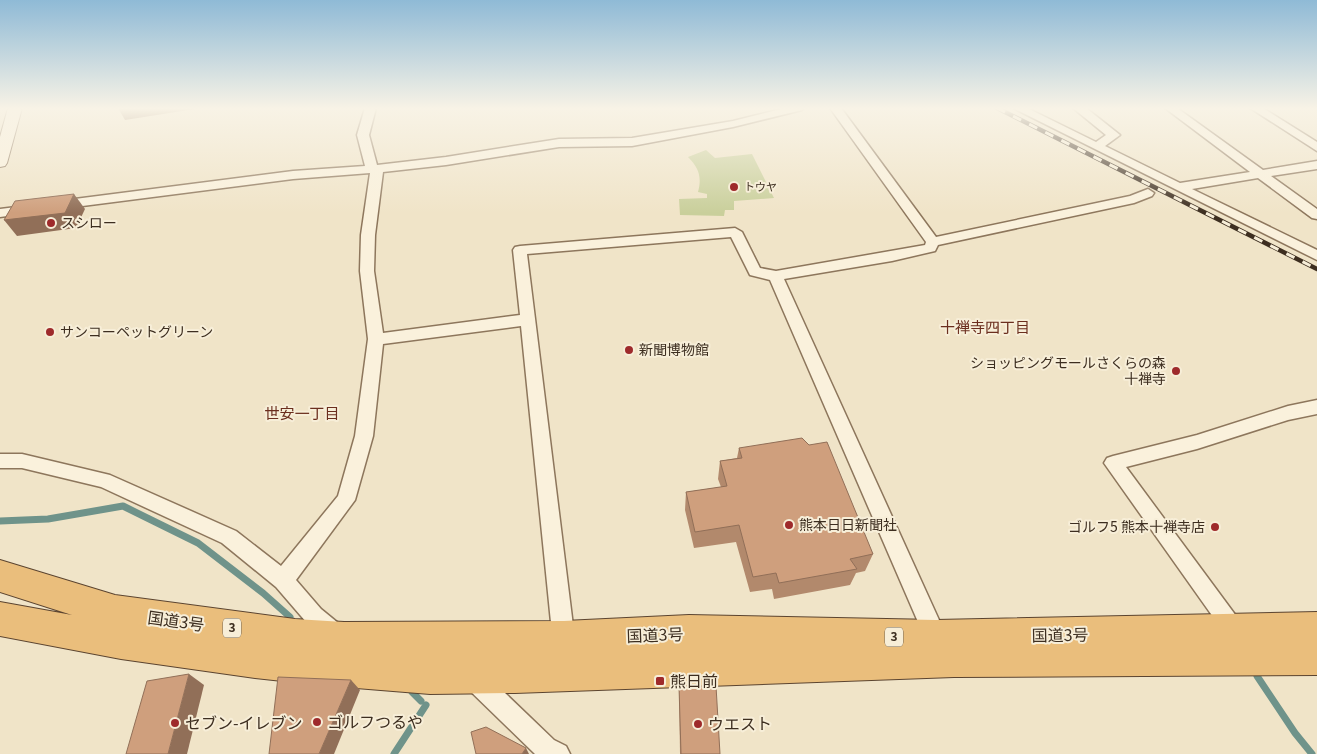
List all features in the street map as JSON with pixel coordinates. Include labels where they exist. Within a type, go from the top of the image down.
[{"type":"highway","name":"国道3号","points":[[0,576],[115,612],[286,636],[344,640],[470,639],[564,656],[954,659],[1317,657]]},
{"type":"highway","name":"国道3号","points":[[0,618],[20,624],[121,641],[255,660],[319,667],[470,675],[689,633],[936,638],[1317,630]]},
{"type":"street","points":[[0,163],[5,143]]},
{"type":"street","points":[[282,580],[346,500],[364,436],[376,339],[367,271],[374,169],[366,143]]},
{"type":"street","points":[[0,213],[293,175],[446,161],[558,143]]},
{"type":"street","points":[[861,143],[933,242]]},
{"type":"street","points":[[1091,143],[1317,256]]},
{"type":"street","points":[[1097,146],[1102,143]]},
{"type":"street","points":[[1219,143],[1317,215]]},
{"type":"street","points":[[1180,187],[1317,165]]},
{"type":"street","points":[[933,242],[1134,199],[1148,193]]},
{"type":"street","points":[[564,656],[526,320],[520,250],[735,232],[754,272],[776,276],[917,252],[930,248],[933,242]]},
{"type":"street","points":[[776,276],[936,638]]},
{"type":"street","points":[[376,339],[526,320]]},
{"type":"street","points":[[1235,632],[1112,463],[1197,442],[1288,413],[1317,407]]},
{"type":"street","points":[[0,461],[22,461],[104,480],[229,537],[282,580],[314,616],[344,640]]},
{"type":"street","points":[[470,639],[470,675],[546,748],[558,754]]},
{"type":"green space","name":"トウヤ","points":[[706,150],[715,158],[752,154],[774,198],[734,201],[734,210],[725,210],[724,216],[680,215],[679,199],[707,198],[707,194],[698,192],[699,173],[688,157]]},
{"type":"building","points":[[74,194],[65,213],[4,220],[15,201]]},
{"type":"building","name":"熊本日日新聞社","points":[[802,438],[809,445],[827,442],[873,554],[850,559],[857,569],[779,583],[776,573],[753,577],[739,525],[695,532],[686,492],[727,486],[720,461],[742,458],[739,448]]},
{"type":"building","points":[[189,674],[168,754],[126,754],[147,681]]},
{"type":"building","name":"ゴルフつるや","points":[[278,677],[351,680],[319,754],[269,754]]},
{"type":"building","name":"ウエスト","points":[[679,686],[716,686],[720,754],[681,754]]},
{"type":"building","points":[[486,727],[526,748],[522,754],[476,754],[471,732]]},
{"type":"waterway","points":[[0,521],[48,519],[123,506],[198,543],[263,593],[290,617]]},
{"type":"waterway","points":[[1257,676],[1295,733],[1312,754]]},
{"type":"waterway","points":[[412,692],[421,701]]},
{"type":"waterway","points":[[394,754],[426,705]]},
{"type":"railway","points":[[1067,143],[1317,269]]},
{"type":"place","name":"トウヤ","points":[[734,187]]},
{"type":"place","name":"スシロー","points":[[51,223]]},
{"type":"place","name":"サンコーペットグリーン","points":[[50,332]]},
{"type":"place","name":"新聞博物館","points":[[629,350]]},
{"type":"place","name":"ショッピングモールさくらの森 十禅寺","points":[[1176,371]]},
{"type":"place","name":"熊本日日新聞社","points":[[789,525]]},
{"type":"place","name":"ゴルフ5 熊本十禅寺店","points":[[1215,527]]},
{"type":"place","name":"熊日前","points":[[660,681]]},
{"type":"place","name":"ゴルフつるや","points":[[317,722]]},
{"type":"place","name":"セブン-イレブン","points":[[175,723]]},
{"type":"place","name":"ウエスト","points":[[698,724]]},
{"type":"district","name":"十禅寺四丁目","points":[[985,328]]},
{"type":"district","name":"世安一丁目","points":[[302,414]]}]
